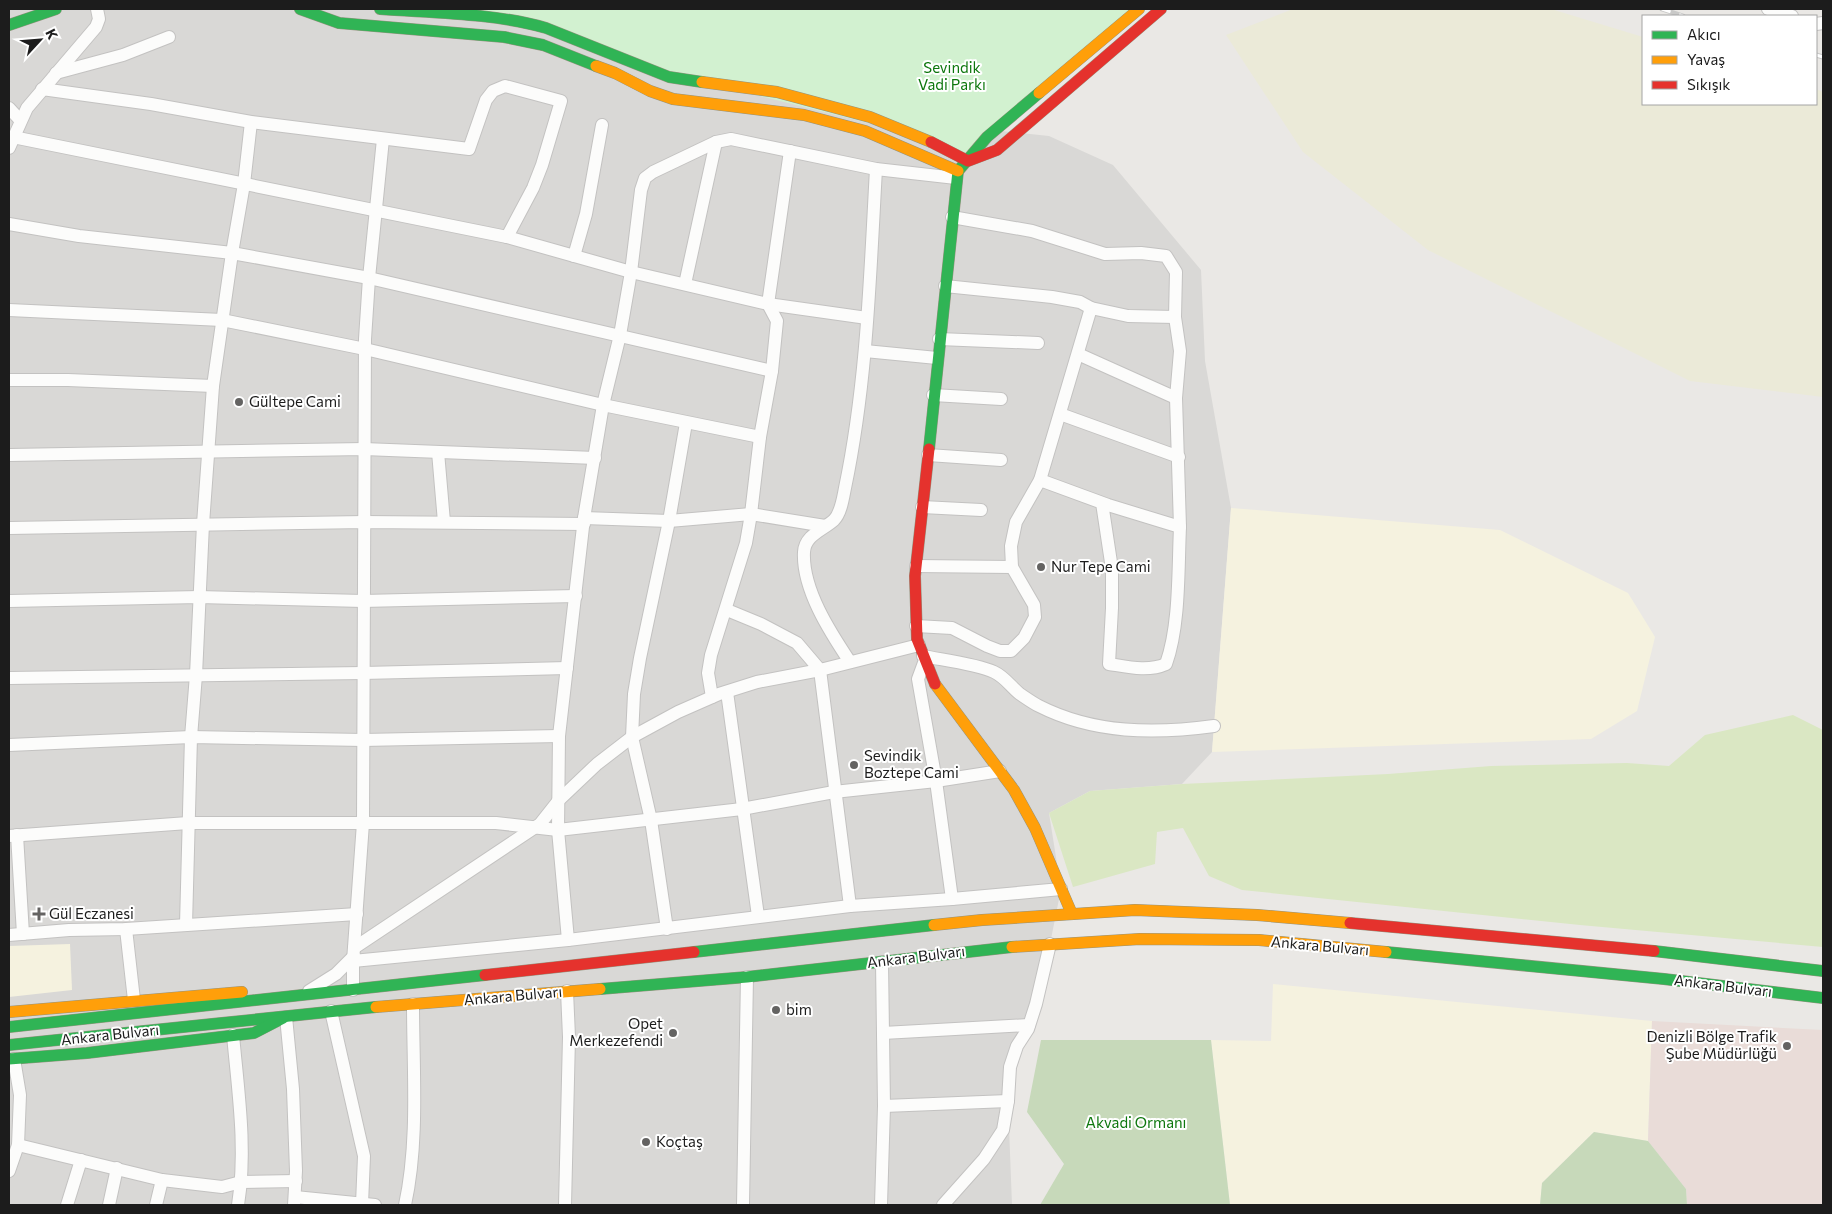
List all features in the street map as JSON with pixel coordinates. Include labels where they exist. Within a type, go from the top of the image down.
[{"type":"main road","points":[[9,25],[56,9]]},
{"type":"main road","points":[[300,9],[339,23],[504,37],[543,46],[615,73],[650,91],[674,99],[804,115],[865,131],[957,175]]},
{"type":"main road","points":[[381,9],[489,17],[525,22],[546,28],[669,77],[776,92],[870,117],[917,135],[968,161],[997,150],[1161,9]]},
{"type":"main road","points":[[1072,914],[1035,828],[1014,790],[933,681],[917,639],[916,566],[957,175],[987,137],[1139,9]]},
{"type":"main road","name":"Ankara Bulvarı","points":[[9,1027],[982,920],[1135,910],[1257,915],[1665,952],[1823,971]]},
{"type":"main road","name":"Ankara Bulvarı","points":[[9,1045],[331,1011],[747,977],[990,948],[1140,939],[1259,940],[1664,979],[1823,998]]},
{"type":"main road","points":[[9,1012],[134,1000],[249,992],[302,995]]},
{"type":"main road","points":[[11,1059],[87,1053],[254,1033],[286,1017]]},
{"type":"street","points":[[97,9],[99,19],[96,27],[27,108],[11,142],[376,210],[507,237],[631,272],[768,304],[867,318]]},
{"type":"street","points":[[1768,9],[1789,15]]},
{"type":"street","points":[[56,73],[123,55],[169,37]]},
{"type":"street","points":[[42,89],[151,104],[251,122],[469,149],[486,100],[493,92],[505,86],[561,101],[542,165],[533,188],[507,237]]},
{"type":"street","points":[[9,108],[20,120]]},
{"type":"street","points":[[186,925],[191,737],[196,675],[203,524],[214,386],[222,320],[244,184],[251,122]]},
{"type":"street","points":[[574,256],[586,214],[602,125]]},
{"type":"street","points":[[353,990],[362,823],[365,349],[369,278],[383,138]]},
{"type":"street","points":[[568,940],[558,830],[559,736],[584,521],[603,405],[620,335],[631,272],[641,190],[645,178],[653,172],[716,142],[731,138],[876,169],[957,175]]},
{"type":"street","points":[[685,284],[716,142]]},
{"type":"street","points":[[712,697],[708,673],[711,654],[746,544],[760,437],[772,371],[777,321],[768,304],[790,151]]},
{"type":"street","points":[[850,662],[828,628],[815,601],[806,573],[804,552],[808,540],[835,519],[842,500],[853,448],[865,351],[876,169]]},
{"type":"street","points":[[952,217],[1032,230],[1105,254],[1141,253],[1166,256],[1176,272],[1175,317],[1180,351],[1176,398],[1180,527],[1171,650],[1166,664],[1158,668],[1136,668],[1109,664],[1112,569],[1102,503]]},
{"type":"street","points":[[9,224],[79,236],[232,253],[369,278],[772,371]]},
{"type":"street","points":[[944,286],[1052,297],[1080,302],[1091,308],[1128,316],[1175,317]]},
{"type":"street","points":[[916,626],[952,628],[1000,651],[1011,651],[1024,638],[1035,617],[1034,605],[1012,567],[1011,546],[1016,522],[1040,480],[1091,308]]},
{"type":"street","points":[[9,310],[222,320],[365,349],[603,405],[760,437]]},
{"type":"street","points":[[939,339],[1038,343]]},
{"type":"street","points":[[865,351],[937,358]]},
{"type":"street","points":[[1078,354],[1176,398]]},
{"type":"street","points":[[9,380],[78,380],[214,386]]},
{"type":"street","points":[[934,395],[1001,399]]},
{"type":"street","points":[[1060,414],[1179,457]]},
{"type":"street","points":[[667,929],[651,820],[632,737],[634,694],[640,658],[669,520],[686,423]]},
{"type":"street","points":[[9,454],[364,449],[595,458]]},
{"type":"street","points":[[438,452],[444,522]]},
{"type":"street","points":[[928,455],[1000,460]]},
{"type":"street","points":[[1040,480],[1102,503],[1180,527]]},
{"type":"street","points":[[922,508],[981,510]]},
{"type":"street","points":[[9,528],[364,522],[669,520],[751,514],[825,526]]},
{"type":"street","points":[[916,566],[1012,567]]},
{"type":"street","points":[[9,601],[199,597],[363,601],[576,596]]},
{"type":"street","points":[[726,610],[761,624],[797,642],[820,670],[850,906]]},
{"type":"street","points":[[952,899],[936,781],[918,679],[922,654],[993,672],[1007,681],[1020,694],[1040,706],[1098,727],[1141,731],[1181,731],[1214,726]]},
{"type":"street","name":"Ankara Bulvarı","points":[[302,995],[336,974],[354,955],[535,828],[559,800],[597,764],[632,737],[712,697],[757,682],[820,670],[850,662],[922,654]]},
{"type":"street","points":[[9,678],[567,668]]},
{"type":"street","points":[[727,692],[758,916]]},
{"type":"street","points":[[9,745],[191,737],[363,740],[559,736]]},
{"type":"street","points":[[23,934],[13,835],[188,823],[496,823],[558,830],[742,809],[834,792],[936,781],[1000,771]]},
{"type":"street","points":[[354,955],[568,940],[850,906],[1061,889]]},
{"type":"street","points":[[9,935],[357,914]]},
{"type":"street","points":[[126,929],[134,1000]]},
{"type":"street","points":[[944,1205],[984,1158],[1003,1130],[1008,1101],[1010,1067],[1017,1046],[1029,1025],[1036,1004],[1050,944]]},
{"type":"street","points":[[881,1205],[884,1106],[882,962]]},
{"type":"street","points":[[743,1205],[747,977]]},
{"type":"street","points":[[565,1205],[569,1036],[567,991]]},
{"type":"street","points":[[405,1205],[411,1178],[414,1004]]},
{"type":"street","points":[[331,1011],[364,1156],[362,1204]]},
{"type":"street","points":[[286,1017],[293,1090],[295,1201],[375,1205]]},
{"type":"street","points":[[883,1033],[1029,1025]]},
{"type":"street","points":[[233,1035],[241,1138],[242,1182],[238,1205]]},
{"type":"street","points":[[9,1171],[18,1145],[20,1095],[11,1059]]},
{"type":"street","points":[[884,1106],[1008,1101]]},
{"type":"street","points":[[18,1145],[162,1180],[222,1187],[242,1182],[296,1181]]},
{"type":"street","points":[[67,1205],[81,1160]]},
{"type":"street","points":[[109,1205],[118,1168]]},
{"type":"street","points":[[156,1205],[162,1180]]},
{"type":"shaded area","points":[[9,9],[438,9],[933,124],[1049,136],[1113,165],[1201,270],[1205,361],[1231,508],[1212,752],[1182,784],[1090,791],[1049,813],[1061,889],[1050,944],[1008,1101],[1012,1205],[9,1205]]},
{"type":"shaded area","points":[[1231,508],[1500,530],[1628,593],[1655,637],[1637,711],[1591,739],[1212,752]]},
{"type":"shaded area","points":[[70,944],[72,990],[9,997],[9,946]]},
{"type":"shaded area","points":[[1273,984],[1652,1021],[1648,1141],[1594,1132],[1542,1183],[1540,1205],[1230,1205],[1211,1040],[1271,1041]]},
{"type":"shaded area","points":[[1652,1021],[1823,1030],[1823,1205],[1687,1205],[1686,1189],[1648,1141]]},
{"type":"green space","name":"Sevindik Vadi Parkı","points":[[462,9],[1137,9],[968,161],[917,135],[712,84]]},
{"type":"green space","points":[[1293,9],[1551,9],[1642,37],[1642,105],[1817,105],[1817,89],[1823,92],[1823,397],[1690,381],[1428,250],[1303,152],[1226,35]]},
{"type":"green space","points":[[1793,715],[1823,730],[1823,947],[1580,925],[1242,890],[1209,876],[1183,828],[1157,832],[1155,864],[1073,887],[1049,813],[1090,791],[1182,784],[1388,774],[1491,766],[1627,763],[1669,766],[1705,735]]},
{"type":"green space","name":"Akvadi Ormanı","points":[[1041,1040],[1211,1040],[1230,1205],[1040,1205],[1064,1164],[1027,1112]]},
{"type":"green space","points":[[1594,1132],[1648,1141],[1686,1189],[1687,1205],[1540,1205],[1542,1183]]},
{"type":"railway","points":[[1662,9],[1680,15]]},
{"type":"railway","points":[[1817,55],[1823,57]]},
{"type":"traffic: fast","points":[[9,25],[56,9]]},
{"type":"traffic: fast","points":[[300,9],[339,23],[504,37],[543,45],[596,66]]},
{"type":"traffic: fast","points":[[380,9],[485,16],[526,23],[546,28],[669,77],[702,82]]},
{"type":"traffic: fast","points":[[929,449],[958,171],[987,137],[1039,93]]},
{"type":"traffic: fast","points":[[694,952],[934,925]]},
{"type":"traffic: fast","points":[[600,989],[747,977],[1012,947]]},
{"type":"traffic: fast","points":[[1654,951],[1823,971]]},
{"type":"traffic: fast","points":[[1386,952],[1664,979],[1823,998]]},
{"type":"traffic: fast","points":[[9,1027],[485,975]]},
{"type":"traffic: fast","points":[[9,1045],[376,1007]]},
{"type":"traffic: fast","points":[[9,1059],[87,1053],[254,1033],[283,1018]]},
{"type":"traffic: slow","points":[[1039,93],[1139,9]]},
{"type":"traffic: slow","points":[[596,66],[615,73],[650,91],[673,99],[804,115],[865,131],[958,171]]},
{"type":"traffic: slow","points":[[702,82],[777,92],[870,117],[931,142]]},
{"type":"traffic: slow","points":[[935,684],[1014,790],[1035,828],[1072,914]]},
{"type":"traffic: slow","points":[[934,925],[1135,910],[1257,915],[1350,923]]},
{"type":"traffic: slow","points":[[1012,947],[1140,939],[1259,940],[1386,952]]},
{"type":"traffic: slow","points":[[376,1007],[600,989]]},
{"type":"traffic: slow","points":[[9,1012],[242,992]]},
{"type":"traffic: jam","points":[[931,142],[968,161],[997,150],[1161,9]]},
{"type":"traffic: jam","points":[[929,449],[915,576],[917,639],[935,684]]},
{"type":"traffic: jam","points":[[1350,923],[1654,951]]},
{"type":"traffic: jam","points":[[485,975],[694,952]]},
{"type":"place","name":"Gültepe Cami","points":[[239,402]]},
{"type":"place","name":"Nur Tepe Cami","points":[[1041,567]]},
{"type":"place","name":"Sevindik Boztepe Cami","points":[[854,765]]},
{"type":"place","name":"Gül Eczanesi","points":[[39,914]]},
{"type":"place","name":"bim","points":[[776,1010]]},
{"type":"place","name":"Opet Merkezefendi","points":[[673,1033]]},
{"type":"place","name":"Denizli Bölge Trafik Şube Müdürlüğü","points":[[1787,1046]]},
{"type":"place","name":"Koçtaş","points":[[646,1142]]}]
